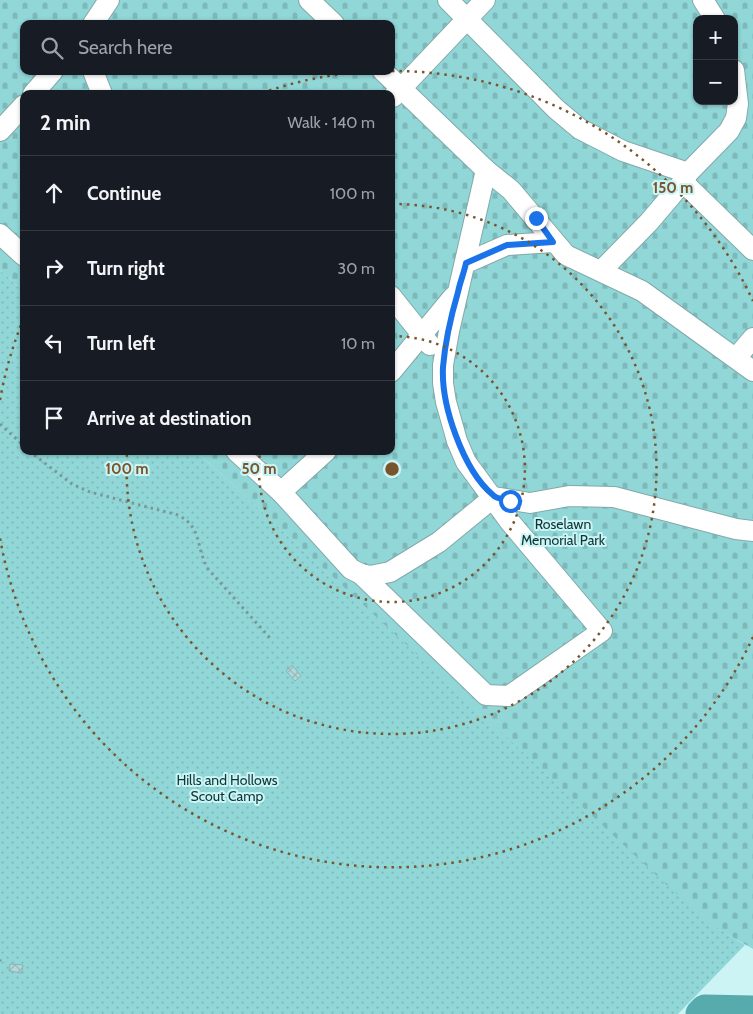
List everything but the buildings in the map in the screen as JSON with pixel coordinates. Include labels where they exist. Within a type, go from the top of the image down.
[{"type":"lane","points":[[96,20],[109,0]]},
{"type":"lane","points":[[309,0],[330,20]]},
{"type":"lane","points":[[448,0],[556,109],[580,129],[623,151],[685,178],[753,250]]},
{"type":"lane","points":[[485,0],[396,94],[524,203],[558,249],[575,261],[642,291],[753,371]]},
{"type":"lane","points":[[703,0],[712,15]]},
{"type":"lane","points":[[36,90],[50,75]]},
{"type":"lane","points":[[95,75],[100,90]]},
{"type":"lane","points":[[385,75],[394,90]]},
{"type":"lane","points":[[601,271],[729,131],[746,100],[738,80]]},
{"type":"lane","points":[[0,131],[20,109]]},
{"type":"lane","points":[[240,455],[281,492],[351,569],[361,574],[486,695],[509,696],[602,631],[510,522],[494,497],[466,462],[457,441],[445,395],[443,365],[486,170]]},
{"type":"lane","points":[[0,234],[20,252]]},
{"type":"lane","points":[[466,263],[507,245],[553,242]]},
{"type":"lane","points":[[395,368],[424,335],[458,291]]},
{"type":"lane","points":[[395,301],[424,335],[443,365]]},
{"type":"lane","points":[[736,358],[753,338]]},
{"type":"lane","points":[[281,492],[322,455]]},
{"type":"lane","points":[[361,574],[378,575],[390,572],[439,542],[494,497],[530,503],[569,496],[614,497],[736,529],[753,531]]},
{"type":"path","points":[[0,424],[20,442]]},
{"type":"path","points":[[34,455],[72,484],[90,492],[178,515],[190,521],[196,530],[201,556],[208,568],[270,638]]},
{"type":"green space","name":"Roselawn Memorial Park","points":[[0,0],[753,0],[753,949],[706,922],[200,455],[395,455],[395,90],[20,90],[20,288],[0,270]]},
{"type":"green space","name":"Hills and Hollows Scout Camp","points":[[0,270],[20,288],[20,455],[200,455],[706,921],[745,945],[678,1014],[0,1014]]},
{"type":"waterway","points":[[701,1014],[705,1010],[753,1011]]},
{"type":"route","points":[[510,501],[494,497],[466,462],[457,441],[446,402],[443,365],[458,291],[466,263],[507,245],[553,242],[536,218]]}]
